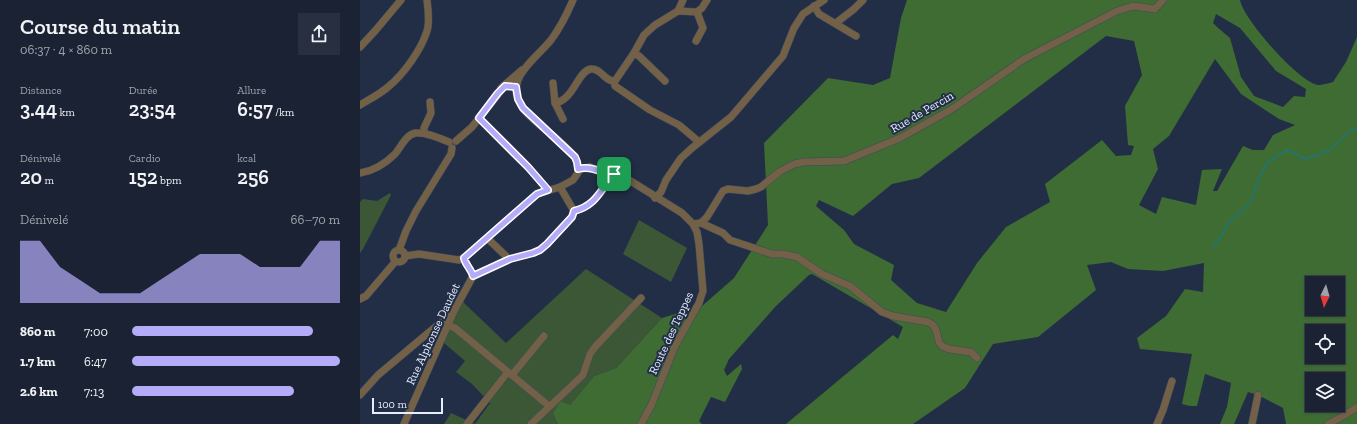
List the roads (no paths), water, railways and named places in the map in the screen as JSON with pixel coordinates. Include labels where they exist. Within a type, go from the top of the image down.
[{"type":"street","points":[[360,46],[375,31],[401,0]]},
{"type":"street","points":[[360,106],[389,86],[401,74],[418,50],[428,26],[426,0]]},
{"type":"street","points":[[395,262],[393,254],[395,251],[399,250],[406,230],[451,154],[452,144],[469,131],[505,83],[525,67],[553,38],[574,0]]},
{"type":"street","points":[[614,82],[619,78],[644,35],[655,25],[678,11],[683,0]]},
{"type":"street","points":[[697,12],[707,0]]},
{"type":"street","points":[[655,198],[661,192],[664,184],[678,163],[699,142],[731,117],[783,56],[797,22],[803,14],[824,0]]},
{"type":"street","points":[[836,23],[863,0]]},
{"type":"street","name":"Rue de Percin","points":[[697,223],[707,217],[723,191],[728,189],[748,191],[756,189],[761,187],[779,172],[794,164],[804,162],[844,161],[900,138],[952,109],[1024,59],[1117,11],[1133,6],[1155,9],[1163,0]]},
{"type":"street","points":[[814,6],[820,14],[856,36]]},
{"type":"street","points":[[678,11],[697,12]]},
{"type":"street","points":[[696,41],[703,28],[697,12]]},
{"type":"street","points":[[634,53],[665,81]]},
{"type":"street","points":[[405,256],[419,254],[459,260],[464,258],[537,194],[560,187],[573,180],[578,173],[575,157],[523,108],[518,99],[516,87],[525,67]]},
{"type":"street","points":[[555,103],[561,102],[570,93],[585,71],[591,69],[596,70],[607,80],[614,82],[615,86],[650,110],[679,125],[699,142]]},
{"type":"street","points":[[553,83],[555,103],[563,119]]},
{"type":"street","points":[[498,93],[505,86],[516,87]]},
{"type":"street","points":[[424,133],[424,128],[431,113],[430,102]]},
{"type":"street","points":[[479,118],[548,190]]},
{"type":"street","points":[[360,173],[383,164],[394,154],[407,138],[415,133],[424,133],[452,144]]},
{"type":"street","points":[[578,169],[590,167],[607,174],[621,175],[655,198],[697,223],[722,233],[730,240],[772,254],[783,254],[797,257],[822,274],[850,286],[882,312],[893,316],[928,322],[936,330],[939,342],[942,346],[949,349],[971,352],[977,358]]},
{"type":"street","points":[[560,187],[574,211],[591,204],[614,174]]},
{"type":"street","name":"Rue Alphonse Daudet","points":[[404,424],[454,311],[473,276],[510,259],[540,250],[572,217],[574,211]]},
{"type":"street","name":"Route des Teppes","points":[[641,424],[651,406],[675,346],[698,303],[702,290],[697,223]]},
{"type":"street","points":[[487,238],[510,259]]},
{"type":"street","points":[[399,250],[402,251],[405,256]]},
{"type":"street","points":[[395,262],[399,263],[403,261],[405,256]]},
{"type":"street","name":"Rue Alphonse Daudet","points":[[464,258],[473,276]]},
{"type":"street","points":[[360,299],[366,296],[395,262]]},
{"type":"street","points":[[531,424],[583,375],[590,354],[595,347],[641,298]]},
{"type":"street","points":[[360,395],[378,375],[454,311]]},
{"type":"street","points":[[448,325],[455,328],[549,406]]},
{"type":"street","points":[[467,424],[510,373],[544,336]]},
{"type":"street","points":[[1157,424],[1172,381]]},
{"type":"street","points":[[1252,424],[1258,395]]},
{"type":"street","points":[[1328,424],[1357,407]]},
{"type":"waterway","points":[[1213,247],[1222,235],[1228,223],[1250,203],[1261,174],[1269,161],[1288,150],[1305,159],[1316,156],[1331,149],[1351,130],[1357,129]]}]
